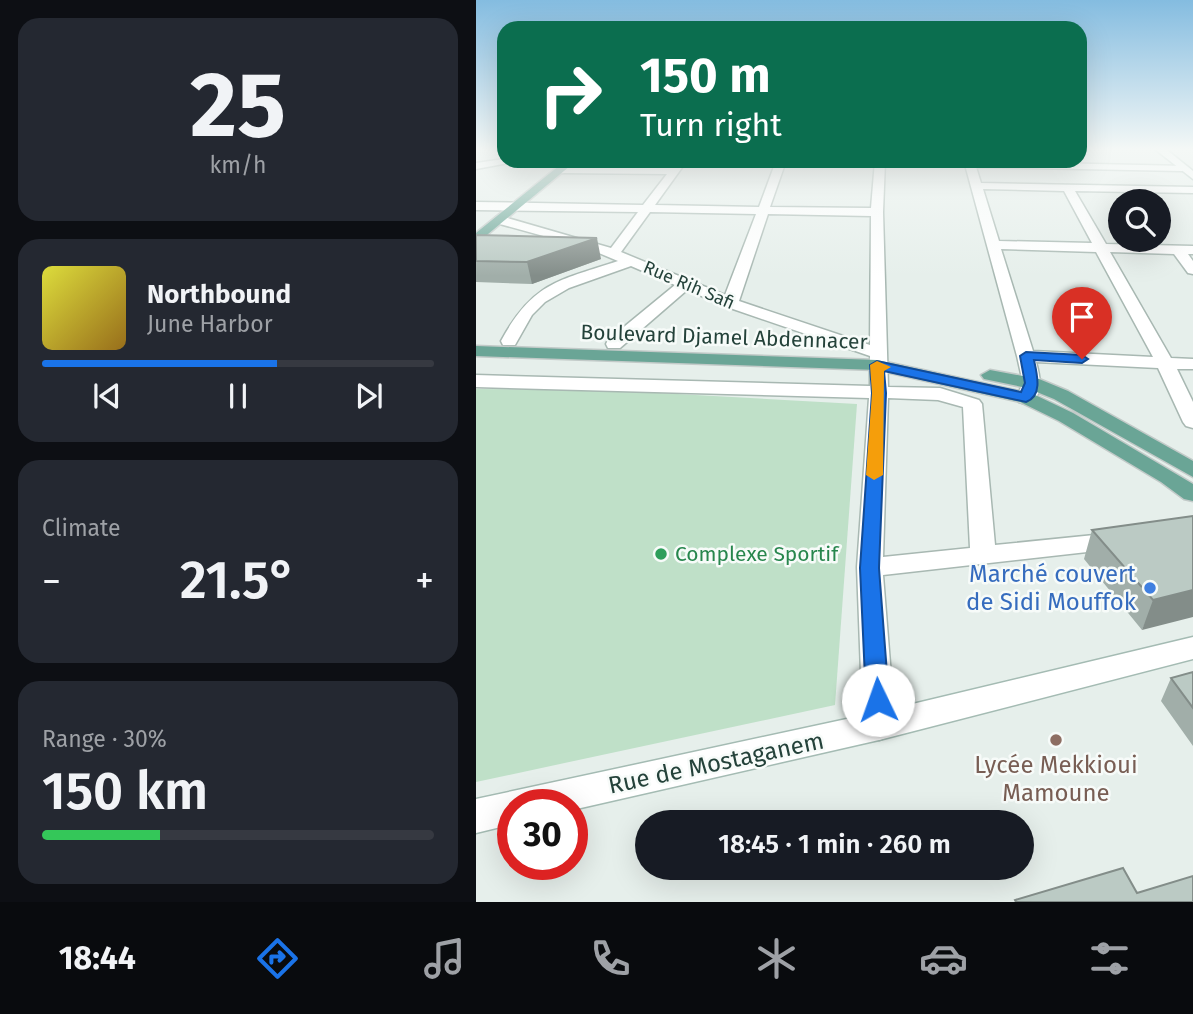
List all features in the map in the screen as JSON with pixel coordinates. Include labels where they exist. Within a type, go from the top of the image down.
[{"type":"main road","points":[[476,240],[534,192]]},
{"type":"main road","name":"Boulevard Djamel Abdennacer","points":[[476,340],[614,344],[877,359],[1029,390],[1074,402],[1193,470]]},
{"type":"main road","name":"Boulevard Djamel Abdennacer","points":[[476,351],[877,359]]},
{"type":"main road","name":"Boulevard Djamel Abdennacer","points":[[1029,390],[1077,423],[1169,477],[1193,495]]},
{"type":"street","points":[[614,253],[659,192]]},
{"type":"street","points":[[730,303],[770,192]]},
{"type":"street","points":[[878,192],[879,393],[870,568],[879,726]]},
{"type":"street","points":[[978,192],[1026,356],[1029,390]]},
{"type":"street","points":[[1070,192],[1165,363],[1193,422]]},
{"type":"street","points":[[476,206],[877,212]]},
{"type":"street","name":"Rue Rih Safi","points":[[500,220],[614,253],[730,303],[877,359]]},
{"type":"street","points":[[994,245],[1193,250]]},
{"type":"street","points":[[1177,249],[1193,270]]},
{"type":"street","points":[[509,341],[528,309],[544,295],[632,261]]},
{"type":"street","points":[[614,344],[685,284]]},
{"type":"street","points":[[610,383],[630,355]]},
{"type":"street","points":[[1026,356],[1193,364]]},
{"type":"street","points":[[476,381],[940,394],[972,404],[983,555]]},
{"type":"street","points":[[870,568],[1132,538]]},
{"type":"street","name":"Rue de Mostaganem","points":[[588,791],[879,726],[1193,648]]},
{"type":"street","points":[[476,816],[497,811]]},
{"type":"green space","name":"Complexe Sportif","points":[[476,389],[604,390],[857,404],[835,705],[476,782]]},
{"type":"building","points":[[476,235],[597,238],[527,262],[476,261]]},
{"type":"building","points":[[1193,516],[1193,590],[1153,600],[1092,530]]},
{"type":"building","points":[[1193,672],[1193,708],[1171,678]]},
{"type":"building","points":[[1123,868],[1137,893],[1193,876],[1193,902],[1015,900]]},
{"type":"slow traffic","points":[[874,475],[879,393],[877,365],[884,367]]},
{"type":"place","name":"Complexe Sportif","points":[[661,554]]},
{"type":"place","name":"Marché couvert de Sidi Mouffok","points":[[1150,588]]},
{"type":"place","name":"Lycée Mekkioui Mamoune","points":[[1056,740]]},
{"type":"route","points":[[878,700],[870,568],[879,393],[877,365],[1026,398],[1032,383],[1026,356],[1082,359]]}]
